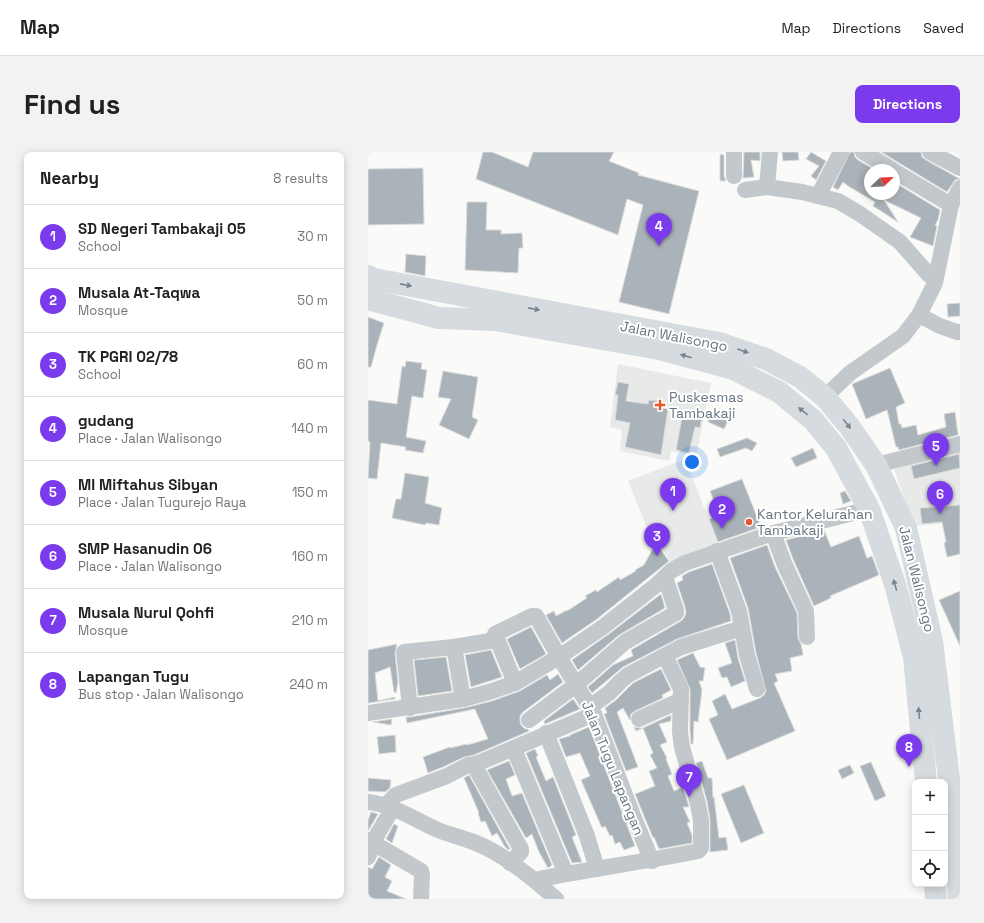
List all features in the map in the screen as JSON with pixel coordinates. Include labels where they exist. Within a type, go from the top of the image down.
[{"type":"highway","name":"Jalan Walisongo","points":[[368,276],[374,279],[719,342],[766,359],[800,377],[825,397],[849,426],[876,465],[906,528],[932,641],[946,779]]},
{"type":"highway","name":"Jalan Walisongo","points":[[368,299],[439,318],[495,320],[659,348],[733,369],[779,392],[813,420],[836,448],[869,509],[895,584],[914,657],[926,779]]},
{"type":"highway","name":"Jalan Walisongo","points":[[948,804],[960,899]]},
{"type":"highway","points":[[935,887],[936,899]]},
{"type":"street","points":[[734,152],[734,176]]},
{"type":"street","points":[[767,187],[770,152]]},
{"type":"street","points":[[818,196],[841,152]]},
{"type":"street","points":[[863,152],[883,164]]},
{"type":"street","points":[[930,152],[960,168]]},
{"type":"street","points":[[900,174],[951,205]]},
{"type":"street","points":[[745,190],[767,187],[838,201],[860,214],[900,242],[929,275]]},
{"type":"street","points":[[825,397],[850,373],[903,336],[919,315],[935,283],[951,205],[960,188]]},
{"type":"street","points":[[919,315],[940,326],[960,332]]},
{"type":"street","points":[[876,465],[960,444]]},
{"type":"street","points":[[368,713],[410,708],[462,699],[490,692],[515,683],[559,657],[603,627],[671,571],[685,563],[773,533],[869,509]]},
{"type":"street","points":[[773,533],[784,563],[806,611],[807,637]]},
{"type":"street","points":[[717,551],[740,611],[747,658],[757,689]]},
{"type":"street","points":[[529,720],[577,684],[625,642],[676,613],[665,577]]},
{"type":"street","name":"Jalan Tugu Lapangan","points":[[496,640],[495,633],[532,616],[536,616],[559,657],[592,710],[652,861]]},
{"type":"street","points":[[421,899],[421,871],[370,847],[396,795],[447,776],[468,765],[514,749],[592,710],[623,679],[680,647],[742,628]]},
{"type":"street","points":[[410,708],[404,652],[454,647],[496,640],[508,664],[515,683]]},
{"type":"street","points":[[454,647],[462,699]]},
{"type":"street","points":[[535,880],[597,868],[652,861],[698,851],[701,848],[698,804],[682,747],[680,732],[681,689],[665,656]]},
{"type":"street","points":[[639,718],[681,700]]},
{"type":"street","points":[[546,733],[580,816],[597,868]]},
{"type":"street","points":[[514,749],[566,874]]},
{"type":"street","points":[[477,763],[475,767],[521,849],[521,852],[510,863]]},
{"type":"street","points":[[368,802],[389,807],[439,831],[477,843],[535,880],[556,899]]},
{"type":"shaded area","name":"Puskesmas Tambakaji","points":[[618,364],[711,383],[696,456],[671,451],[669,461],[620,451],[622,430],[610,427]]},
{"type":"shaded area","points":[[960,450],[960,522],[914,526],[893,466]]},
{"type":"shaded area","points":[[685,459],[719,546],[673,565],[657,541],[653,543],[628,481]]},
{"type":"building","points":[[483,152],[492,152],[528,167],[533,152],[614,152],[609,161],[639,173],[638,175],[699,191],[669,314],[619,302],[643,205],[627,199],[618,235],[476,179]]},
{"type":"building","points":[[744,152],[760,152],[760,161],[751,160],[754,177],[743,178]]},
{"type":"building","points":[[782,152],[798,152],[799,160],[783,161]]},
{"type":"building","points":[[811,152],[826,161],[816,180],[811,176],[819,166],[806,159]]},
{"type":"building","points":[[850,152],[854,152],[855,157],[865,164],[864,195],[843,182],[838,190],[833,187]]},
{"type":"building","points":[[881,152],[921,152],[922,157],[926,160],[960,179],[955,180],[947,192]]},
{"type":"building","points":[[720,154],[724,155],[724,176],[726,181],[720,181]]},
{"type":"building","points":[[423,168],[424,224],[368,225],[368,169]]},
{"type":"building","points":[[900,186],[940,210],[938,220],[935,225],[937,226],[933,246],[910,237],[921,218],[884,200],[900,200]]},
{"type":"building","points":[[872,200],[884,200],[898,222],[873,206],[875,202]]},
{"type":"building","points":[[467,202],[487,202],[486,230],[501,230],[501,234],[522,233],[523,248],[519,248],[518,273],[465,270]]},
{"type":"building","points":[[406,254],[426,256],[425,276],[405,272]]},
{"type":"building","points":[[960,303],[960,316],[948,317],[947,304]]},
{"type":"building","points":[[368,317],[384,323],[371,367],[368,367]]},
{"type":"building","points":[[406,361],[422,363],[421,369],[427,370],[423,398],[412,396],[406,437],[426,441],[423,453],[405,450],[406,447],[381,443],[377,479],[368,478],[370,442],[368,441],[368,400],[397,404],[402,366],[405,367]]},
{"type":"building","points":[[890,368],[905,403],[896,407],[899,424],[901,424],[902,428],[916,425],[918,435],[946,427],[944,414],[955,412],[958,435],[899,450],[898,447],[896,447],[887,410],[866,419],[852,384]]},
{"type":"building","points":[[443,371],[478,377],[472,417],[478,420],[469,439],[439,425],[451,399],[438,397]]},
{"type":"building","points":[[618,382],[629,384],[626,401],[648,404],[649,400],[658,401],[657,407],[668,409],[661,455],[625,447],[630,423],[615,420],[618,395],[615,395]]},
{"type":"building","points":[[683,412],[702,416],[700,428],[695,427],[689,453],[676,450]]},
{"type":"building","points":[[712,414],[728,421],[724,429],[708,422]]},
{"type":"building","points":[[747,438],[757,443],[752,451],[746,448],[720,457],[717,449]]},
{"type":"building","points":[[813,448],[817,458],[796,467],[791,458]]},
{"type":"building","points":[[959,454],[960,468],[914,479],[911,466]]},
{"type":"building","points":[[405,473],[429,477],[425,503],[442,508],[439,525],[426,523],[425,525],[392,518],[396,499],[401,499]]},
{"type":"building","points":[[742,479],[761,527],[718,542],[709,519],[719,515],[710,491]]},
{"type":"building","points":[[845,491],[851,501],[843,504],[840,493]]},
{"type":"building","points":[[960,505],[960,554],[947,557],[942,522],[922,524],[920,508]]},
{"type":"building","points":[[824,530],[831,547],[859,536],[867,558],[872,556],[879,575],[830,596],[831,598],[814,606],[786,540]]},
{"type":"building","points":[[767,545],[775,567],[797,613],[798,638],[803,655],[790,658],[792,671],[775,674],[778,681],[774,683],[795,731],[727,760],[709,719],[718,715],[712,701],[725,694],[732,709],[760,698],[766,691],[756,653],[748,608],[730,558]]},
{"type":"building","points":[[658,546],[669,561],[597,619],[562,643],[546,615],[554,611],[556,616],[567,611],[587,598],[585,596],[596,590],[597,592],[619,577],[620,580],[636,571],[635,570],[644,565],[652,550]]},
{"type":"building","points":[[712,564],[730,614],[731,621],[677,639],[623,667],[592,693],[588,687],[613,665],[633,656],[631,650],[684,618],[686,613],[685,607],[677,583],[683,580],[682,576],[689,572]]},
{"type":"building","points":[[960,591],[960,646],[939,600]]},
{"type":"building","points":[[661,594],[665,608],[619,635],[578,670],[572,660]]},
{"type":"building","points":[[531,627],[546,654],[520,669],[507,639]]},
{"type":"building","points":[[735,640],[738,658],[745,681],[731,687],[727,677],[722,678],[718,668],[732,663],[725,643]]},
{"type":"building","points":[[397,644],[395,653],[398,682],[396,693],[394,692],[390,667],[375,673],[378,701],[395,697],[395,699],[368,703],[368,650]]},
{"type":"building","points":[[491,650],[502,677],[471,687],[465,655]]},
{"type":"building","points":[[693,653],[700,667],[705,668],[703,681],[699,681],[702,690],[698,722],[694,721],[693,744],[691,744],[690,689],[677,660]]},
{"type":"building","points":[[446,657],[452,691],[418,696],[414,660]]},
{"type":"building","points":[[661,669],[671,690],[662,695],[663,698],[635,711],[631,714],[630,720],[623,708],[617,712],[638,767],[626,771],[604,714],[607,713],[605,708],[616,700],[633,683]]},
{"type":"building","points":[[558,674],[563,682],[523,712],[520,716],[521,725],[529,731],[428,773],[423,757],[450,747],[467,745],[488,739],[475,709],[407,723],[406,717],[464,708],[492,701],[520,691],[547,675],[550,680]]},
{"type":"building","points":[[573,699],[580,709],[545,724],[544,721]]},
{"type":"building","points":[[671,715],[671,721],[659,724],[667,742],[660,745],[667,758],[666,759],[672,774],[668,776],[674,791],[683,787],[689,807],[683,807],[690,822],[687,823],[692,835],[692,843],[659,849],[654,837],[653,838],[635,794],[655,786],[649,771],[657,768],[650,755],[653,753],[643,728]]},
{"type":"building","points":[[392,719],[391,725],[373,722]]},
{"type":"building","points":[[589,727],[635,846],[624,850],[620,842],[615,844],[612,835],[610,836],[605,826],[602,828],[581,780],[590,776],[580,753],[566,757],[559,739],[570,736]]},
{"type":"building","points":[[634,727],[638,728],[643,728],[636,731]]},
{"type":"building","points":[[395,735],[396,752],[379,754],[377,737]]},
{"type":"building","points":[[535,749],[538,756],[536,757],[546,781],[553,777],[576,835],[572,837],[582,862],[572,863],[526,753]]},
{"type":"building","points":[[509,761],[515,775],[506,779],[512,796],[522,793],[552,865],[548,868],[539,852],[532,834],[526,838],[487,770]]},
{"type":"building","points":[[702,761],[708,778],[712,778],[713,798],[714,797],[719,838],[726,837],[728,850],[710,852],[710,819],[707,801],[696,763]]},
{"type":"building","points":[[871,762],[886,796],[875,801],[860,766]]},
{"type":"building","points":[[850,765],[854,773],[842,779],[838,770]]},
{"type":"building","points":[[469,775],[510,849],[509,850],[505,847],[497,833],[492,836],[485,821],[481,822],[479,813],[464,778]]},
{"type":"building","points":[[368,778],[391,780],[390,788],[385,792],[368,791]]},
{"type":"building","points":[[744,785],[764,833],[741,843],[721,794]]},
{"type":"building","points":[[371,812],[378,814],[368,831],[368,820]]},
{"type":"building","points":[[394,824],[398,826],[392,843],[386,839]]},
{"type":"building","points":[[379,857],[391,865],[385,877],[392,881],[387,891],[406,899],[368,899],[368,867],[372,869]]},
{"type":"place","name":"gudang","points":[[659,246]]},
{"type":"place","name":"Puskesmas Tambakaji","points":[[660,405]]},
{"type":"place","name":"MI Miftahus Sibyan","points":[[936,466]]},
{"type":"place","name":"SD Negeri Tambakaji 05","points":[[673,511]]},
{"type":"place","name":"SMP Hasanudin 06","points":[[940,514]]},
{"type":"place","name":"Kantor Kelurahan Tambakaji","points":[[749,522]]},
{"type":"place","name":"Musala At-Taqwa","points":[[722,529]]},
{"type":"place","name":"TK PGRI 02/78","points":[[657,556]]},
{"type":"place","name":"Lapangan Tugu","points":[[909,767]]},
{"type":"place","name":"Musala Nurul Qohfi","points":[[689,797]]}]
